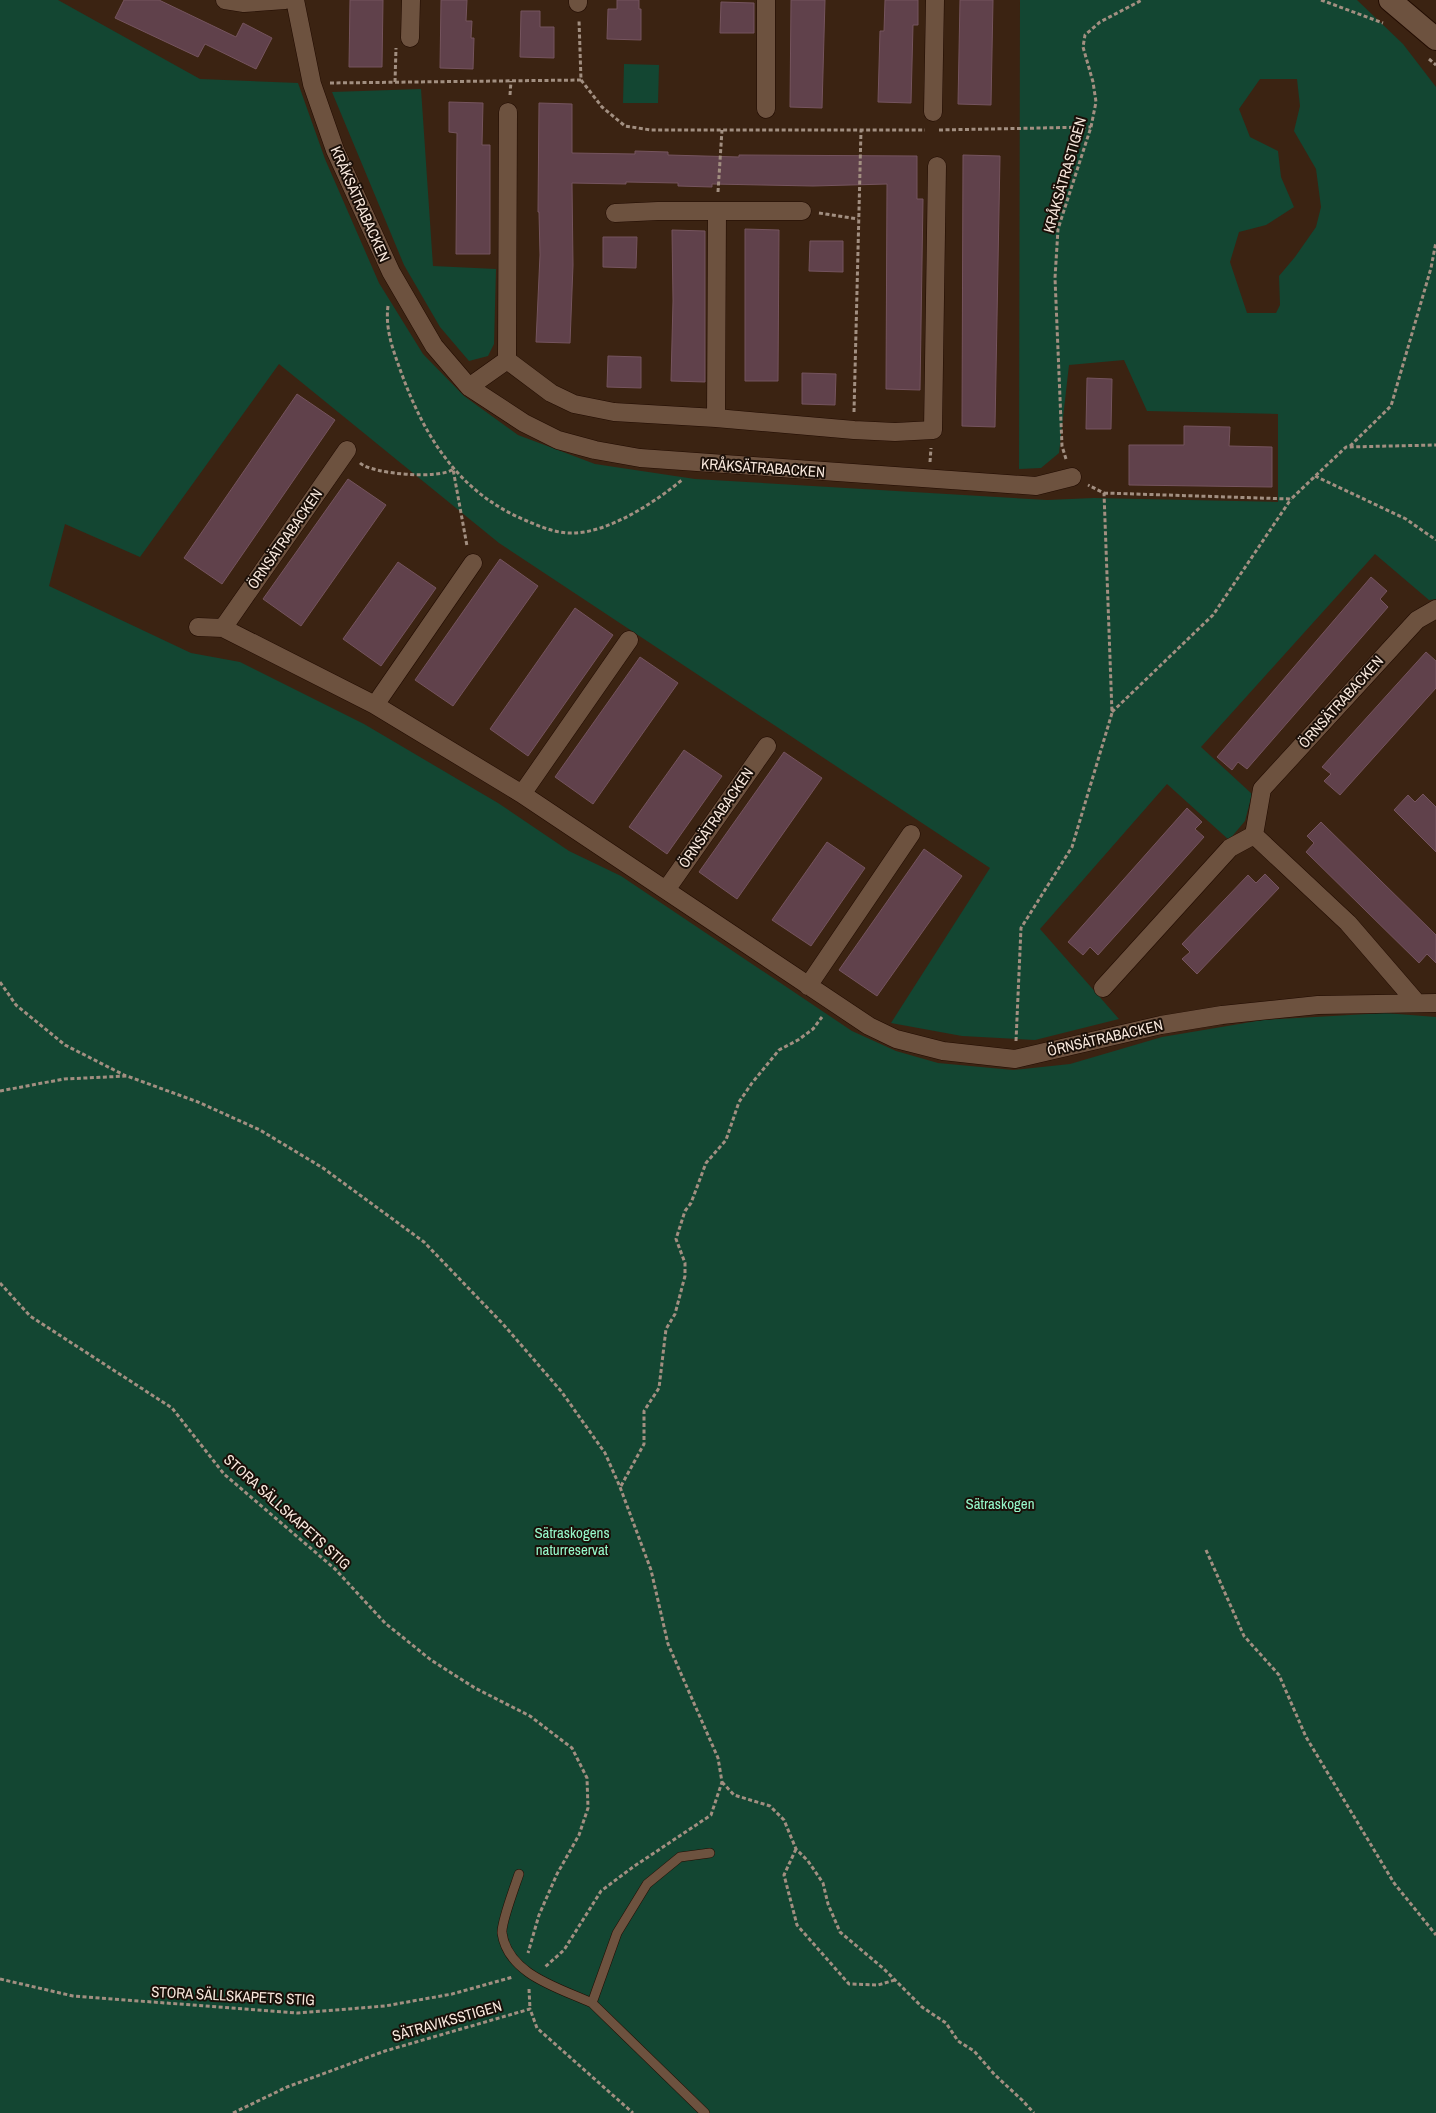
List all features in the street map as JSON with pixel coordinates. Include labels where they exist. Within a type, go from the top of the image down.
[{"type":"street","points":[[226,0],[244,3],[285,0]]},
{"type":"street","name":"KRÅKSÄTRABACKEN","points":[[295,0],[312,84],[335,150],[391,272],[434,346],[470,387],[524,424],[558,440],[595,450],[640,458],[686,463],[1036,486],[1072,477]]},
{"type":"street","points":[[410,38],[411,0]]},
{"type":"street","points":[[766,0],[766,109]]},
{"type":"street","points":[[933,112],[935,0]]},
{"type":"street","points":[[1390,0],[1429,46]]},
{"type":"street","points":[[506,360],[508,112]]},
{"type":"street","points":[[506,360],[552,393],[574,404],[614,412],[716,418],[854,430],[895,432],[933,430],[936,166]]},
{"type":"street","points":[[615,213],[802,211]]},
{"type":"street","points":[[716,418],[717,212]]},
{"type":"street","points":[[470,387],[506,360]]},
{"type":"street","name":"ÖRNSÄTRABACKEN","points":[[223,628],[347,450]]},
{"type":"street","points":[[375,704],[473,563]]},
{"type":"street","name":"ÖRNSÄTRABACKEN","points":[[1254,835],[1262,789],[1417,620],[1436,608]]},
{"type":"street","name":"ÖRNSÄTRABACKEN","points":[[198,627],[223,628],[375,704],[522,794],[869,1026],[896,1038],[943,1050],[1015,1059],[1161,1025],[1222,1015],[1318,1005],[1436,1003]]},
{"type":"street","points":[[522,794],[629,640]]},
{"type":"street","name":"ÖRNSÄTRABACKEN","points":[[666,890],[767,746]]},
{"type":"street","points":[[808,986],[911,834]]},
{"type":"street","points":[[1103,988],[1230,848],[1254,835],[1348,922],[1418,1002]]},
{"type":"lane","points":[[592,2004],[617,1933],[646,1884],[680,1857],[710,1853]]},
{"type":"lane","points":[[519,1874],[502,1932],[510,1956],[529,1973],[592,2004],[705,2113]]},
{"type":"path","name":"KRÅKSÄTRASTIGEN","points":[[1072,477],[1062,446],[1055,278],[1058,229],[1091,127],[1096,102],[1093,82],[1083,46],[1086,35],[1100,22],[1142,0]]},
{"type":"path","points":[[1321,0],[1384,24]]},
{"type":"path","points":[[578,2],[581,80],[602,107],[625,126],[650,130],[1091,127]]},
{"type":"path","points":[[394,82],[396,45],[410,38]]},
{"type":"path","points":[[1429,46],[1436,65]]},
{"type":"path","points":[[312,84],[581,80]]},
{"type":"path","points":[[717,212],[722,130]]},
{"type":"path","points":[[854,430],[861,130]]},
{"type":"path","points":[[802,211],[858,219]]},
{"type":"path","points":[[1350,447],[1391,406],[1431,268],[1436,242]]},
{"type":"path","points":[[402,291],[390,300],[386,319],[393,348],[416,409],[430,437],[453,470],[465,482],[507,512],[540,527],[574,533],[612,524],[645,505],[684,478],[686,463]]},
{"type":"path","points":[[929,479],[933,430]]},
{"type":"path","points":[[1112,713],[1213,615],[1291,499],[1346,447],[1436,445]]},
{"type":"path","points":[[347,450],[364,466],[384,471],[429,476],[448,473],[453,470]]},
{"type":"path","points":[[453,470],[468,550],[473,563]]},
{"type":"path","points":[[1315,476],[1406,520],[1436,540]]},
{"type":"path","points":[[1072,477],[1104,493],[1291,499]]},
{"type":"path","points":[[1015,1059],[1022,928],[1072,847],[1112,713],[1104,493]]},
{"type":"path","points":[[0,982],[16,1005],[65,1045],[127,1076],[198,1102],[260,1130],[323,1168],[424,1242],[503,1324],[561,1391],[605,1453],[620,1487],[651,1570],[668,1644],[718,1758],[722,1782],[711,1815],[601,1890],[564,1950],[547,1966],[529,1973]]},
{"type":"path","points":[[620,1487],[644,1444],[644,1411],[659,1388],[666,1329],[675,1314],[685,1276],[685,1264],[676,1239],[685,1211],[691,1203],[706,1163],[726,1140],[739,1102],[752,1082],[779,1050],[813,1029],[832,1002]]},
{"type":"path","points":[[0,1091],[64,1079],[127,1076]]},
{"type":"path","name":"STORA SÄLLSKAPETS STIG","points":[[0,1283],[30,1316],[172,1408],[224,1474],[335,1569],[385,1624],[431,1660],[474,1688],[530,1716],[572,1748],[587,1778],[588,1808],[579,1835],[557,1874],[539,1915],[526,1957],[529,1973],[452,1994],[385,2006],[298,2013],[72,1996],[0,1979]]},
{"type":"path","points":[[1206,1550],[1244,1636],[1278,1675],[1306,1737],[1384,1867],[1394,1883],[1436,1936]]},
{"type":"path","points":[[722,1782],[734,1795],[770,1806],[784,1820],[796,1850],[808,1861],[823,1882],[828,1904],[840,1932],[895,1980],[922,2007],[946,2023],[958,2040],[974,2051],[995,2075],[1034,2113]]},
{"type":"path","points":[[796,1850],[784,1875],[797,1925],[850,1984],[878,1986],[895,1980]]},
{"type":"path","name":"SÄTRAVIKSSTIGEN","points":[[233,2113],[287,2087],[385,2051],[530,2009],[538,2028],[633,2113]]},
{"type":"green space","name":"Sätraskogens naturreservat","points":[[0,0],[58,0],[200,79],[298,83],[325,159],[379,283],[423,354],[464,396],[518,435],[595,464],[695,479],[1047,500],[1094,498],[1278,502],[1278,414],[1147,411],[1124,360],[1069,365],[1059,453],[1041,468],[1019,469],[1020,0],[1357,0],[1403,44],[1436,87],[1436,599],[1429,600],[1375,554],[1201,747],[1252,794],[1245,821],[1229,840],[1167,784],[1040,929],[1119,1019],[1035,1040],[962,1036],[891,1023],[990,868],[499,543],[279,364],[140,557],[65,524],[49,586],[191,653],[240,662],[364,724],[498,803],[569,851],[621,876],[852,1031],[896,1051],[938,1063],[1013,1070],[1070,1064],[1162,1037],[1263,1020],[1385,1013],[1436,1017],[1436,2113],[0,2113]],"holes":[[[1260,79],[1297,79],[1300,106],[1294,131],[1316,169],[1321,207],[1316,227],[1279,276],[1280,305],[1276,313],[1247,313],[1230,262],[1239,232],[1266,225],[1294,207],[1281,177],[1278,151],[1250,137],[1239,109]]]},
{"type":"green space","points":[[624,64],[659,65],[658,103],[623,103]]},
{"type":"green space","points":[[421,89],[433,266],[496,269],[494,344],[488,356],[469,361],[440,327],[404,265],[332,92]]},
{"type":"building","points":[[124,0],[159,0],[236,37],[243,23],[272,38],[256,69],[205,44],[198,57],[115,18]]},
{"type":"building","points":[[350,0],[383,0],[382,67],[349,67]]},
{"type":"building","points":[[441,0],[467,0],[466,21],[472,21],[471,38],[474,38],[473,69],[440,68]]},
{"type":"building","points":[[617,0],[639,0],[639,9],[641,9],[641,40],[607,39],[608,9],[617,9]]},
{"type":"building","points":[[791,0],[825,0],[822,108],[790,107]]},
{"type":"building","points":[[885,0],[918,0],[918,25],[913,25],[911,103],[878,102],[880,31],[884,31]]},
{"type":"building","points":[[960,0],[993,0],[991,105],[958,104]]},
{"type":"building","points":[[721,2],[754,3],[754,33],[720,33]]},
{"type":"building","points":[[521,11],[540,11],[540,27],[554,27],[554,58],[520,57]]},
{"type":"building","points":[[449,102],[483,103],[482,145],[490,145],[490,254],[456,254],[457,133],[449,132]]},
{"type":"building","points":[[539,103],[572,104],[572,153],[635,154],[635,151],[668,152],[668,155],[739,157],[739,155],[917,156],[917,199],[923,199],[920,390],[886,389],[887,184],[813,186],[712,184],[712,187],[678,186],[678,183],[572,183],[573,265],[570,343],[536,342],[540,255],[538,212]]},
{"type":"building","points":[[963,155],[1000,156],[995,427],[962,426]]},
{"type":"building","points":[[745,229],[779,230],[778,381],[745,381]]},
{"type":"building","points":[[672,230],[705,231],[705,382],[671,381]]},
{"type":"building","points":[[603,237],[637,237],[636,268],[603,267]]},
{"type":"building","points":[[810,241],[843,241],[843,272],[809,271]]},
{"type":"building","points":[[608,356],[641,357],[641,388],[607,387]]},
{"type":"building","points":[[802,373],[836,374],[835,405],[802,404]]},
{"type":"building","points":[[1087,378],[1112,379],[1111,429],[1086,429]]},
{"type":"building","points":[[297,394],[335,420],[222,584],[184,558]]},
{"type":"building","points":[[1184,426],[1230,427],[1229,446],[1272,447],[1272,487],[1129,485],[1129,445],[1184,445]]},
{"type":"building","points":[[348,479],[386,505],[301,626],[263,599]]},
{"type":"building","points":[[500,559],[538,586],[453,706],[415,680]]},
{"type":"building","points":[[398,562],[436,588],[381,666],[343,639]]},
{"type":"building","points":[[1371,577],[1387,591],[1380,599],[1388,607],[1247,769],[1238,762],[1232,770],[1217,757]]},
{"type":"building","points":[[575,608],[613,635],[528,756],[490,729]]},
{"type":"building","points":[[1426,652],[1436,661],[1436,688],[1340,795],[1324,781],[1331,774],[1322,767]]},
{"type":"building","points":[[640,657],[678,683],[593,804],[555,777]]},
{"type":"building","points":[[684,750],[722,776],[667,854],[629,827]]},
{"type":"building","points":[[784,752],[822,778],[737,899],[699,872]]},
{"type":"building","points":[[1423,794],[1436,807],[1436,852],[1394,810],[1408,795],[1415,802]]},
{"type":"building","points":[[1187,808],[1202,822],[1195,829],[1204,837],[1098,955],[1090,947],[1083,955],[1068,942]]},
{"type":"building","points":[[1321,822],[1436,935],[1436,963],[1427,954],[1419,963],[1306,852],[1314,843],[1307,836]]},
{"type":"building","points":[[827,842],[865,868],[811,946],[772,920]]},
{"type":"building","points":[[924,849],[962,876],[877,996],[839,970]]},
{"type":"building","points":[[1265,874],[1279,888],[1197,974],[1182,959],[1190,952],[1182,944],[1248,875],[1256,883]]},
{"type":"park label","name":"Sätraskogen","points":[[1000,1504]]}]
